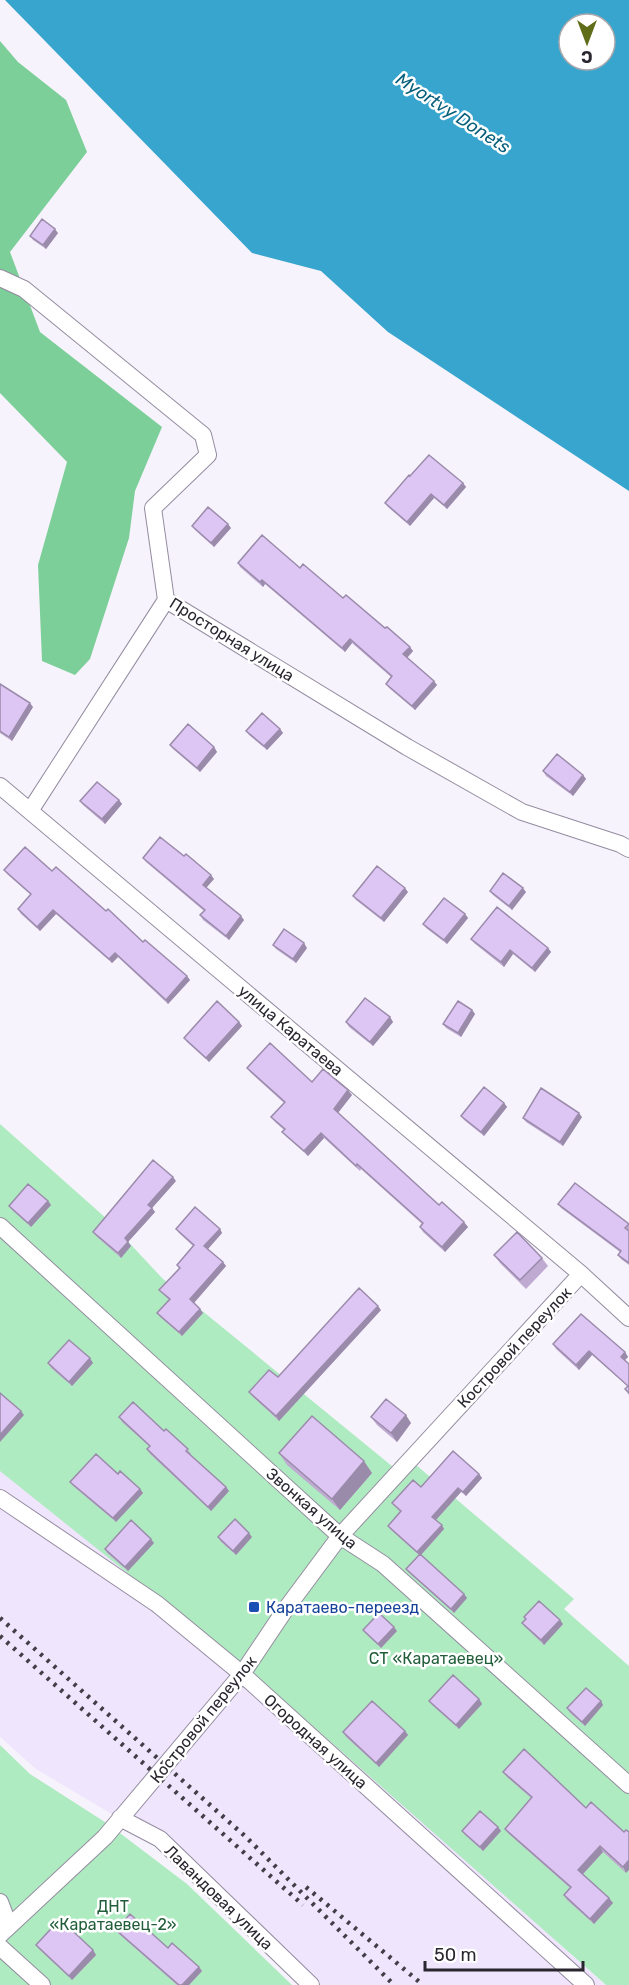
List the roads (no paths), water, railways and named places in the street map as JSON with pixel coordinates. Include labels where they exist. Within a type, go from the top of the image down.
[{"type":"street","name":"Просторная улица","points":[[0,278],[24,289],[203,435],[208,455],[153,508],[166,600],[407,747],[522,812],[629,849]]},
{"type":"street","points":[[30,811],[166,600]]},
{"type":"street","name":"улица Каратаева","points":[[0,786],[581,1274],[629,1318]]},
{"type":"street","name":"Звонкая улица","points":[[0,1226],[340,1536],[383,1564],[629,1785]]},
{"type":"street","name":"Костровой переулок","points":[[4,1930],[105,1837],[242,1674],[285,1610],[340,1536],[581,1274]]},
{"type":"street","name":"Огородная улица","points":[[0,1498],[157,1604],[242,1674],[586,1985]]},
{"type":"street","name":"Лавандовая улица","points":[[120,1818],[160,1839],[311,1985]]},
{"type":"street","points":[[0,1902],[4,1930]]},
{"type":"street","points":[[0,1947],[42,1985]]},
{"type":"water","name":"Myortvy Donets","points":[[5,0],[629,0],[629,491],[388,332],[321,271],[252,253]]},
{"type":"railway","points":[[0,1618],[246,1837],[394,1985]]},
{"type":"railway","points":[[0,1636],[303,1905]]},
{"type":"railway","points":[[306,1887],[423,1985]]},
{"type":"place","name":"Каратаево-переезд","points":[[254,1607]]},
{"type":"park label","name":"СТ «Каратаевец»","points":[[436,1658]]},
{"type":"park label","name":"ДНТ «Каратаевец-2»","points":[[113,1915]]}]
